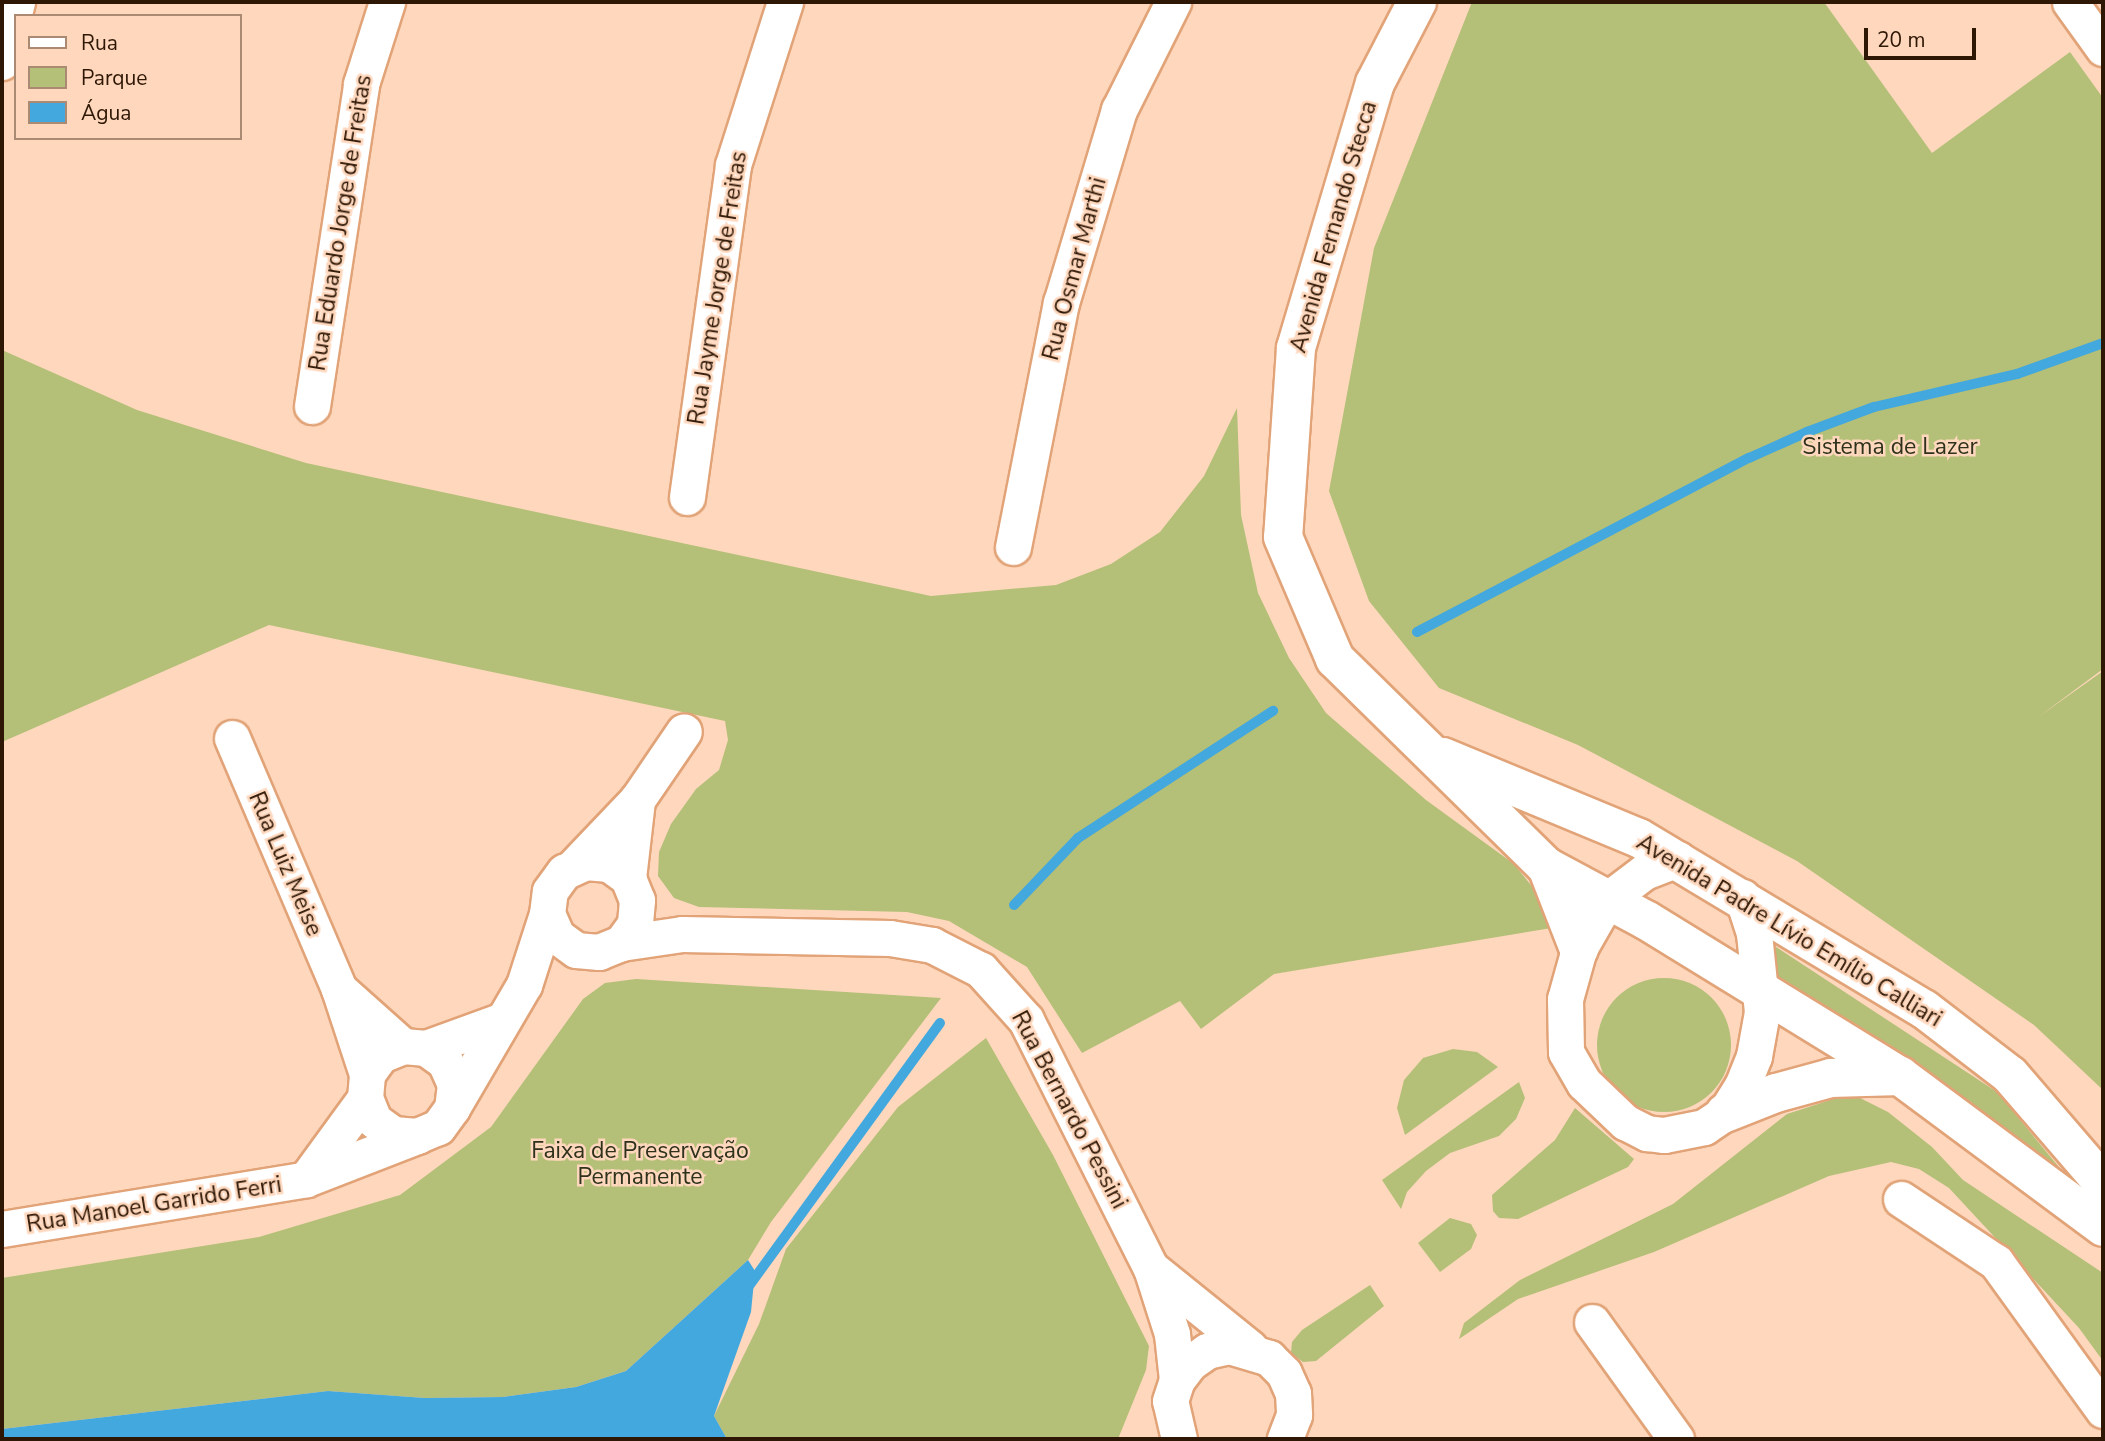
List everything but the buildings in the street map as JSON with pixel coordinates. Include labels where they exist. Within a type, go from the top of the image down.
[{"type":"street","points":[[2,62],[17,2]]},
{"type":"street","name":"Rua Eduardo Jorge de Freitas","points":[[312,406],[360,84],[387,2]]},
{"type":"street","name":"Rua Jayme Jorge de Freitas","points":[[687,497],[733,165],[785,2]]},
{"type":"street","name":"Rua Osmar Marthi","points":[[1013,547],[1061,303],[1119,110],[1173,2]]},
{"type":"street","name":"Avenida Fernando Stecca","points":[[1417,2],[1375,83],[1296,348],[1283,537],[1335,659],[1547,867]]},
{"type":"street","points":[[2070,2],[2103,48]]},
{"type":"street","name":"Rua Manoel Garrido Ferri","points":[[2,1230],[306,1179],[438,1127],[452,1108],[500,1021],[524,985],[547,914],[550,891],[564,872],[574,866],[637,800],[684,731]]},
{"type":"street","name":"Rua Luiz Meise","points":[[232,738],[339,989],[366,1086]]},
{"type":"street","name":"Avenida Padre Lívio Emílio Calliari","points":[[1425,750],[1639,838],[1742,897],[1924,1009],[2010,1075],[2103,1183]]},
{"type":"street","name":"Rua Manoel Garrido Ferri","points":[[524,985],[576,950],[599,952],[621,943],[635,924],[633,889],[637,800]]},
{"type":"street","points":[[1678,859],[1644,873],[1607,900],[1579,949],[1565,999],[1566,1052],[1584,1083],[1625,1122],[1647,1133],[1687,1132],[1725,1113],[1776,1093],[1831,1078],[1900,1076]]},
{"type":"street","points":[[574,866],[585,862],[609,864],[682,934]]},
{"type":"street","points":[[1547,867],[1759,988],[1900,1076],[2103,1227]]},
{"type":"street","points":[[1547,867],[1579,949]]},
{"type":"street","points":[[1725,1113],[1754,1056],[1762,1012],[1754,933],[1742,897]]},
{"type":"street","points":[[547,914],[557,936],[576,950]]},
{"type":"street","name":"Rua Bernardo Pessini","points":[[621,943],[682,934],[890,938],[932,945],[981,970],[1026,1020],[1151,1268],[1172,1334],[1173,1391],[1179,1439]]},
{"type":"street","name":"Rua Luiz Meise","points":[[339,989],[414,1047]]},
{"type":"street","name":"Rua Manoel Garrido Ferri","points":[[306,1179],[366,1086],[381,1055],[500,1021]]},
{"type":"street","points":[[414,1047],[445,1062],[455,1084],[452,1108]]},
{"type":"street","points":[[366,1086],[374,1120],[393,1134],[417,1136]]},
{"type":"street","points":[[1901,1199],[1996,1262],[2103,1410]]},
{"type":"street","name":"Rua Bernardo Pessini","points":[[1151,1268],[1250,1348],[1269,1358],[1284,1373],[1293,1393],[1294,1415],[1285,1439]]},
{"type":"street","points":[[1592,1322],[1676,1439]]},
{"type":"street","points":[[1153,1439],[1173,1391],[1190,1363],[1208,1351],[1229,1346],[1250,1348]]},
{"type":"green space","name":"Sistema de Lazer","points":[[1472,2],[1824,2],[1932,153],[2070,52],[2103,98],[2103,669],[2037,718],[2103,671],[2103,1090],[2034,1025],[1797,861],[1578,745],[1439,688],[1369,601],[1329,491],[1374,248]]},
{"type":"green space","points":[[2,350],[137,410],[306,463],[931,596],[1056,585],[1111,564],[1160,532],[1204,476],[1237,408],[1241,515],[1258,593],[1289,658],[1326,713],[1426,800],[1514,864],[1564,926],[1274,974],[1201,1029],[1180,1001],[1082,1053],[1027,967],[949,921],[907,912],[699,907],[674,898],[658,876],[659,852],[671,824],[696,789],[719,770],[728,740],[725,721],[269,625],[2,742]]},
{"type":"green space","points":[[1770,943],[1997,1092],[2082,1195],[1773,980]]},
{"type":"green space","points":[[1664,978],[1690,983],[1712,997],[1726,1019],[1731,1045],[1726,1071],[1712,1093],[1690,1107],[1664,1112],[1638,1107],[1616,1093],[1602,1071],[1597,1045],[1602,1019],[1616,997],[1638,983]]},
{"type":"green space","name":"Faixa de Preservação Permanente","points":[[636,979],[941,998],[771,1222],[748,1260],[626,1371],[576,1387],[503,1397],[425,1398],[328,1391],[2,1429],[2,1278],[259,1237],[400,1195],[491,1127],[583,999],[605,983]]},
{"type":"green space","name":"Faixa de Preservação Permanente","points":[[986,1038],[1053,1155],[1149,1346],[1146,1370],[1118,1439],[727,1439],[714,1416],[759,1324],[786,1249],[898,1107]]},
{"type":"green space","points":[[1453,1049],[1477,1052],[1498,1067],[1405,1135],[1397,1108],[1404,1080],[1423,1058]]},
{"type":"green space","points":[[1519,1082],[1525,1098],[1516,1119],[1499,1136],[1450,1153],[1426,1171],[1407,1192],[1401,1209],[1382,1180]]},
{"type":"green space","points":[[1843,1096],[1860,1098],[1888,1112],[1932,1147],[1963,1180],[2103,1273],[2103,1361],[2079,1328],[1949,1188],[1919,1169],[1891,1162],[1829,1176],[1654,1252],[1518,1299],[1459,1339],[1464,1323],[1520,1280],[1673,1204],[1787,1114]]},
{"type":"green space","points":[[1575,1108],[1634,1159],[1628,1167],[1518,1219],[1499,1218],[1493,1211],[1492,1195],[1555,1140]]},
{"type":"green space","points":[[1450,1218],[1471,1224],[1477,1235],[1471,1249],[1440,1272],[1418,1243]]},
{"type":"green space","points":[[1370,1285],[1384,1306],[1316,1361],[1303,1362],[1291,1353],[1292,1342],[1302,1330]]},
{"type":"water","points":[[748,1260],[755,1271],[751,1312],[714,1416],[727,1439],[2,1439],[2,1429],[328,1391],[425,1398],[503,1397],[576,1387],[626,1371]]},
{"type":"waterway","points":[[1417,632],[1749,458],[1807,432],[1874,407],[2017,374],[2103,343]]},
{"type":"waterway","points":[[1014,905],[1078,838],[1273,711]]},
{"type":"waterway","points":[[746,1290],[940,1023]]}]
